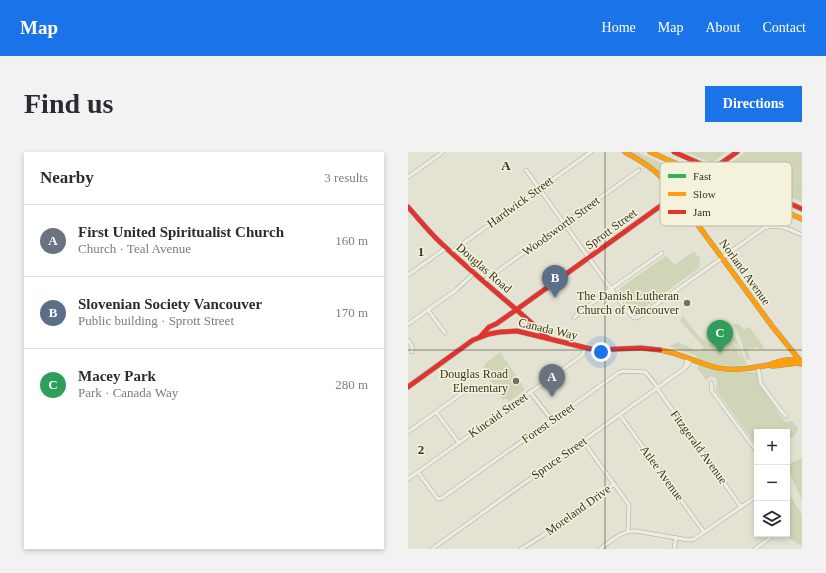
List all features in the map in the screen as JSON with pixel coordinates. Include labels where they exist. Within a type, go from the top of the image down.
[{"type":"main road","name":"Norland Avenue","points":[[625,152],[641,160],[660,176]]},
{"type":"main road","points":[[650,152],[673,162]]},
{"type":"main road","points":[[674,152],[696,162]]},
{"type":"main road","name":"Sprott Street","points":[[723,162],[737,152]]},
{"type":"main road","points":[[792,205],[802,209]]},
{"type":"main road","name":"Sprott Street","points":[[479,338],[489,327],[516,310],[660,206]]},
{"type":"main road","name":"Douglas Road","points":[[408,207],[418,220],[450,252],[550,340]]},
{"type":"main road","points":[[792,215],[802,219]]},
{"type":"main road","name":"Norland Avenue","points":[[699,226],[772,326],[793,350],[801,362]]},
{"type":"main road","points":[[492,333],[496,324]]},
{"type":"main road","name":"Canada Way","points":[[408,387],[473,340],[492,333],[505,331],[517,331],[595,350],[656,349],[725,369],[758,367],[788,360],[801,362]]},
{"type":"main road","points":[[788,360],[793,350]]},
{"type":"main road","name":"Canada Way","points":[[769,365],[796,364],[801,362]]},
{"type":"street","points":[[408,177],[443,152]]},
{"type":"street","name":"Hardwick Street","points":[[450,252],[590,152]]},
{"type":"street","points":[[526,170],[611,289],[631,316],[635,318],[640,316],[760,230],[768,226],[783,226],[802,235]]},
{"type":"street","name":"Woodsworth Street","points":[[484,282],[487,278],[638,170]]},
{"type":"street","points":[[408,275],[446,248]]},
{"type":"street","points":[[574,318],[611,289],[662,253]]},
{"type":"street","points":[[408,324],[456,290],[474,273]]},
{"type":"street","points":[[428,310],[445,333]]},
{"type":"street","points":[[408,340],[412,346],[412,352]]},
{"type":"street","name":"Kincaid Street","points":[[408,479],[581,356],[585,348]]},
{"type":"street","name":"Spruce Street","points":[[432,549],[685,368],[689,358]]},
{"type":"street","points":[[758,367],[762,385],[786,416]]},
{"type":"street","name":"Forest Street","points":[[418,472],[437,498],[442,498],[620,372],[645,372],[657,388]]},
{"type":"street","points":[[711,383],[712,390],[754,448]]},
{"type":"street","points":[[408,432],[471,387]]},
{"type":"street","name":"Fitzgerald Avenue","points":[[657,388],[741,507]]},
{"type":"street","points":[[530,392],[552,420]]},
{"type":"street","points":[[436,412],[459,443]]},
{"type":"street","name":"Atlee Avenue","points":[[620,415],[704,532]]},
{"type":"street","points":[[583,441],[628,503],[630,507],[627,527],[628,531]]},
{"type":"street","name":"Moreland Drive","points":[[520,549],[542,536],[614,484]]},
{"type":"street","points":[[600,549],[621,534],[628,531],[688,540],[694,539],[754,498]]},
{"type":"street","points":[[755,549],[771,537]]},
{"type":"street","points":[[674,549],[676,538]]},
{"type":"green space","points":[[629,152],[637,152],[660,162],[660,172],[656,168]]},
{"type":"green space","points":[[685,152],[726,152],[713,162],[710,162]]},
{"type":"green space","points":[[745,152],[802,152],[802,202],[792,198],[792,162],[733,162]]},
{"type":"green space","points":[[694,251],[700,259],[699,268],[638,312],[634,313],[618,292],[620,288],[666,256],[675,265]]},
{"type":"green space","points":[[683,316],[697,334],[709,345],[720,340],[724,336],[737,347],[739,355],[744,360],[740,354],[738,346],[731,340],[735,337],[747,365],[727,366],[716,364],[696,358],[697,356],[669,346],[679,342],[694,350],[701,350],[704,347],[680,321]]},
{"type":"green space","points":[[733,324],[739,324],[744,330],[747,327],[751,328],[765,348],[758,349],[758,347],[748,349],[750,359],[747,360],[740,337]]},
{"type":"green space","points":[[500,352],[525,390],[509,402],[506,398],[503,400],[483,370],[485,364]]},
{"type":"green space","points":[[699,365],[722,372],[757,372],[759,384],[784,421],[792,421],[798,428],[798,431],[790,439],[790,429],[754,429],[754,442],[716,390],[716,378],[711,376],[706,380],[697,368]]},
{"type":"green space","points":[[802,458],[802,500],[790,474],[790,464]]},
{"type":"green space","points":[[790,495],[802,515],[802,546],[789,537]]},
{"type":"waterway","points":[[792,187],[802,192]]},
{"type":"waterway","points":[[790,507],[791,520]]},
{"type":"traffic: slow","points":[[625,152],[641,161],[660,176]]},
{"type":"traffic: slow","points":[[650,152],[673,162]]},
{"type":"traffic: slow","points":[[792,215],[802,219]]},
{"type":"traffic: slow","points":[[699,226],[772,326],[802,363]]},
{"type":"traffic: slow","points":[[660,350],[725,369],[744,369],[769,365],[773,366],[798,363],[802,364]]},
{"type":"traffic: slow","points":[[769,365],[784,360],[800,360]]},
{"type":"traffic: jam","points":[[674,152],[696,162]]},
{"type":"traffic: jam","points":[[723,162],[737,152]]},
{"type":"traffic: jam","points":[[792,205],[802,209]]},
{"type":"traffic: jam","points":[[480,337],[489,327],[516,310],[660,206]]},
{"type":"traffic: jam","points":[[408,207],[432,234],[454,255],[548,338]]},
{"type":"traffic: jam","points":[[408,387],[473,340],[489,334],[500,332],[517,331],[595,350],[641,348],[660,350]]},
{"type":"place","name":"Slovenian Society Vancouver","points":[[555,298]]},
{"type":"place","name":"The Danish Lutheran Church of Vancouver","points":[[687,303]]},
{"type":"place","name":"Macey Park","points":[[720,353]]},
{"type":"place","name":"Douglas Road Elementary","points":[[516,381]]},
{"type":"place","name":"First United Spiritualist Church","points":[[552,397]]}]
